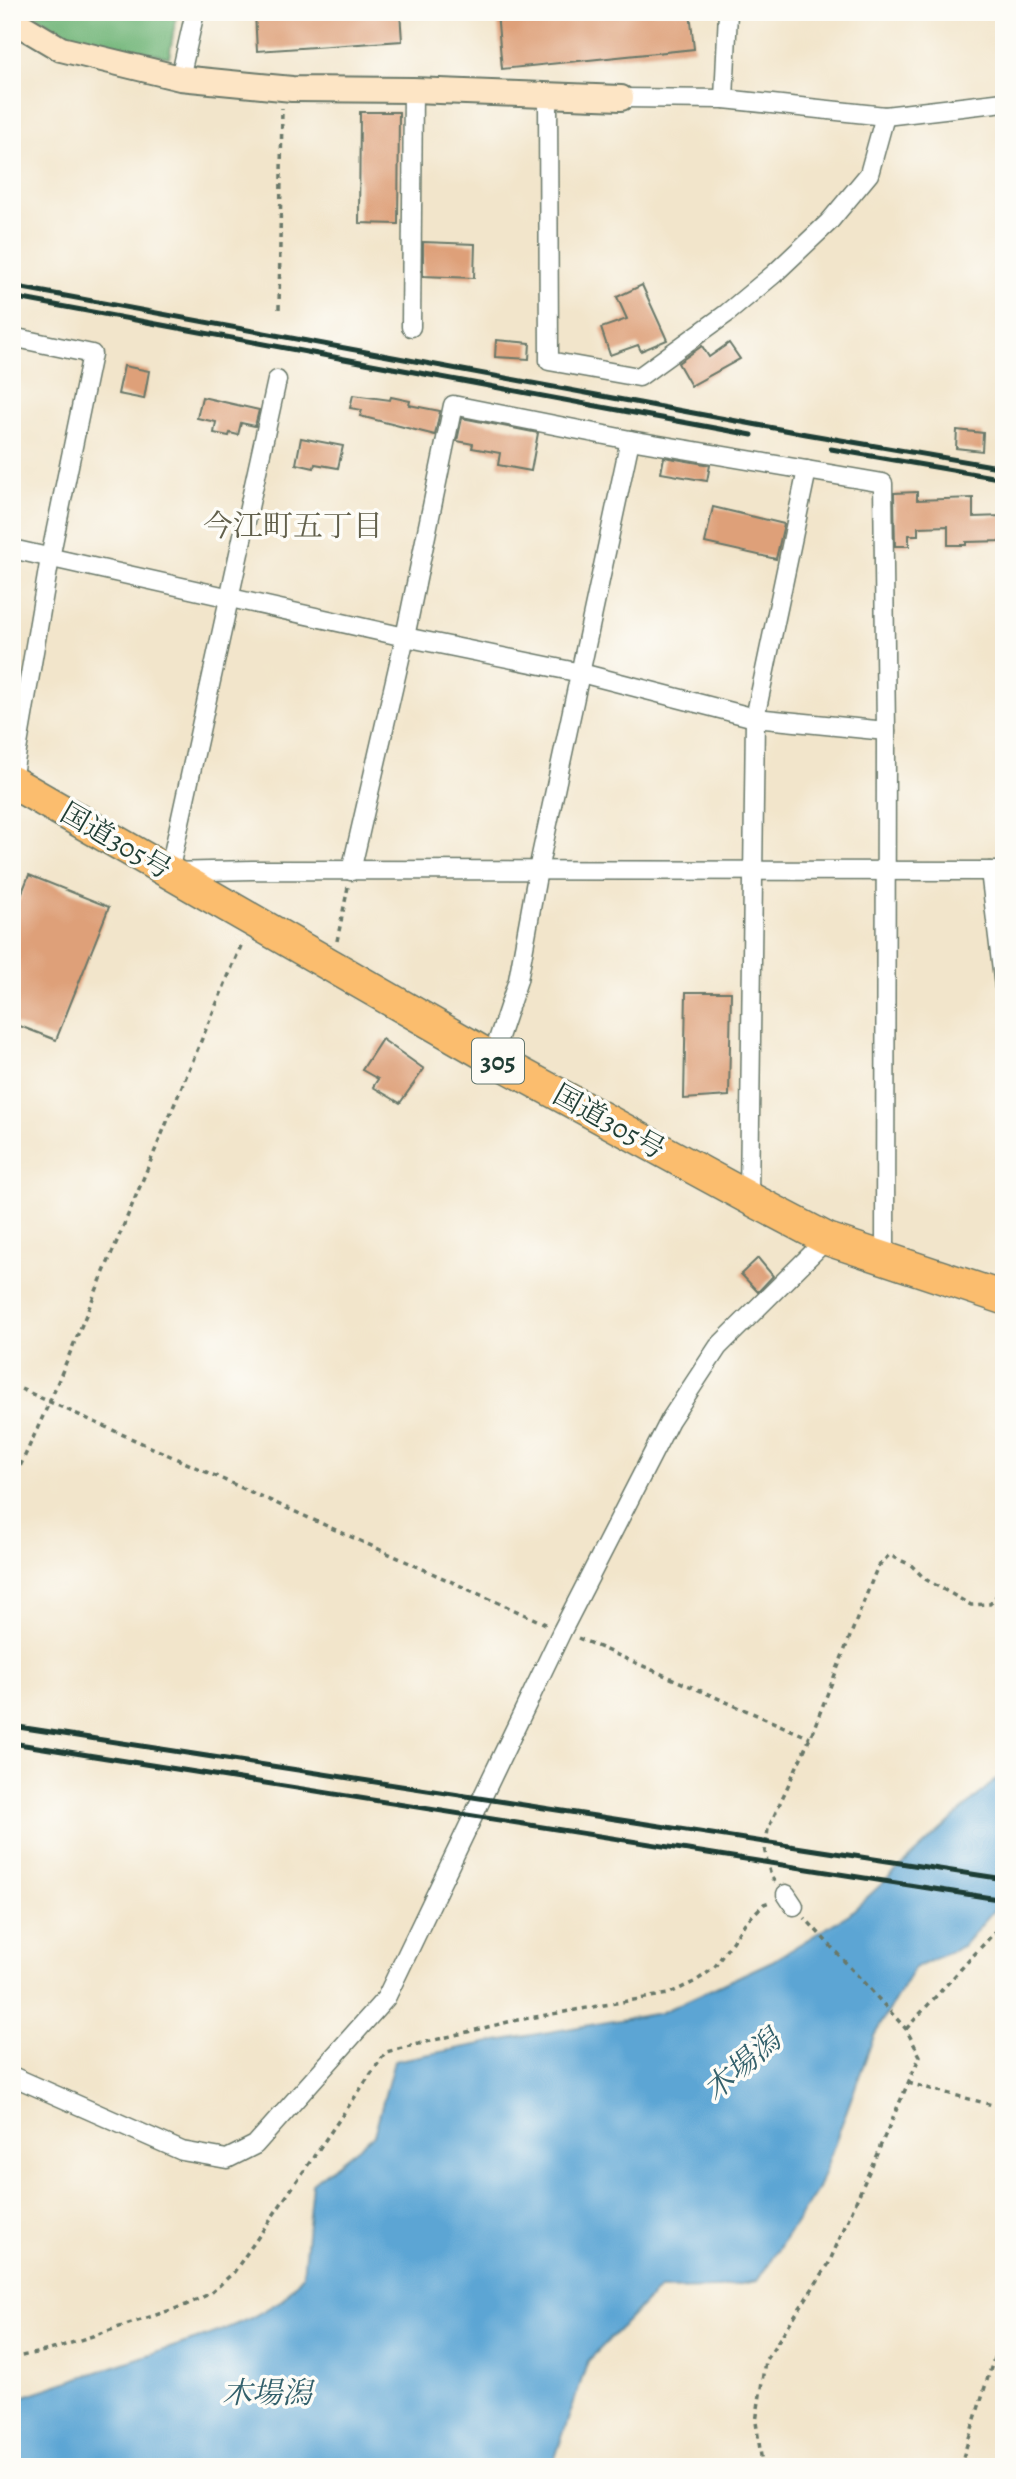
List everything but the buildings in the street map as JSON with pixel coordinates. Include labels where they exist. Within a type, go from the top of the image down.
[{"type":"highway","name":"国道305号","points":[[12,781],[492,1058],[748,1198],[827,1239],[1004,1298]]},
{"type":"street","points":[[180,78],[195,12]]},
{"type":"street","points":[[724,99],[728,12]]},
{"type":"street","points":[[12,20],[61,49],[180,78],[282,89],[724,99],[885,116],[1004,102]]},
{"type":"street","points":[[411,327],[413,90]]},
{"type":"street","points":[[548,95],[549,361],[639,377],[726,314],[774,274],[829,222],[869,174],[885,116]]},
{"type":"street","points":[[12,337],[92,354],[50,558],[12,781]]},
{"type":"street","points":[[277,380],[169,872],[997,871],[1004,987]]},
{"type":"street","points":[[351,871],[405,636],[453,405],[631,440],[883,483],[887,731],[885,1258]]},
{"type":"street","points":[[492,1058],[518,979],[538,870],[631,440]]},
{"type":"street","points":[[748,1198],[755,718],[807,470]]},
{"type":"street","points":[[12,549],[581,673],[755,718],[887,731]]},
{"type":"street","points":[[12,2076],[181,2151],[227,2159],[255,2145],[386,1998],[562,1631],[670,1420],[718,1347],[827,1239]]},
{"type":"path","points":[[279,309],[282,89]]},
{"type":"path","points":[[332,967],[351,871]]},
{"type":"path","points":[[12,1484],[49,1403],[252,920]]},
{"type":"path","points":[[12,1385],[562,1631],[810,1738]]},
{"type":"path","points":[[764,2467],[761,2463],[756,2422],[765,2361],[828,2264],[920,2056],[906,2029],[771,1877],[765,1852],[768,1829],[810,1738],[877,1568],[889,1555],[911,1565],[925,1579],[971,1605],[990,1604],[1004,1586]]},
{"type":"path","points":[[12,2358],[50,2350],[186,2305],[211,2292],[234,2272],[386,2052],[513,2021],[668,1994],[696,1981],[713,1968],[746,1923],[764,1904],[790,1900]]},
{"type":"path","points":[[906,2029],[1004,1922]]},
{"type":"path","points":[[908,2083],[1004,2108]]},
{"type":"path","points":[[960,2467],[1004,2326]]},
{"type":"green space","points":[[31,12],[177,12],[169,57],[68,36]]},
{"type":"water","name":"木場潟","points":[[1004,1772],[1004,1898],[963,1946],[914,1968],[874,2036],[818,2189],[757,2281],[719,2288],[659,2289],[588,2361],[552,2467],[12,2467],[12,2400],[218,2332],[251,2318],[282,2300],[303,2275],[312,2183],[374,2135],[394,2061],[660,2013],[772,1961],[849,1914]]},
{"type":"railway","points":[[12,286],[806,434],[1004,468]]},
{"type":"railway","points":[[12,297],[752,435]]},
{"type":"railway","points":[[831,449],[1004,479]]},
{"type":"railway","points":[[12,1726],[1004,1879]]},
{"type":"railway","points":[[12,1743],[1004,1900]]},
{"type":"district","name":"今江町五丁目","points":[[293,526]]}]
